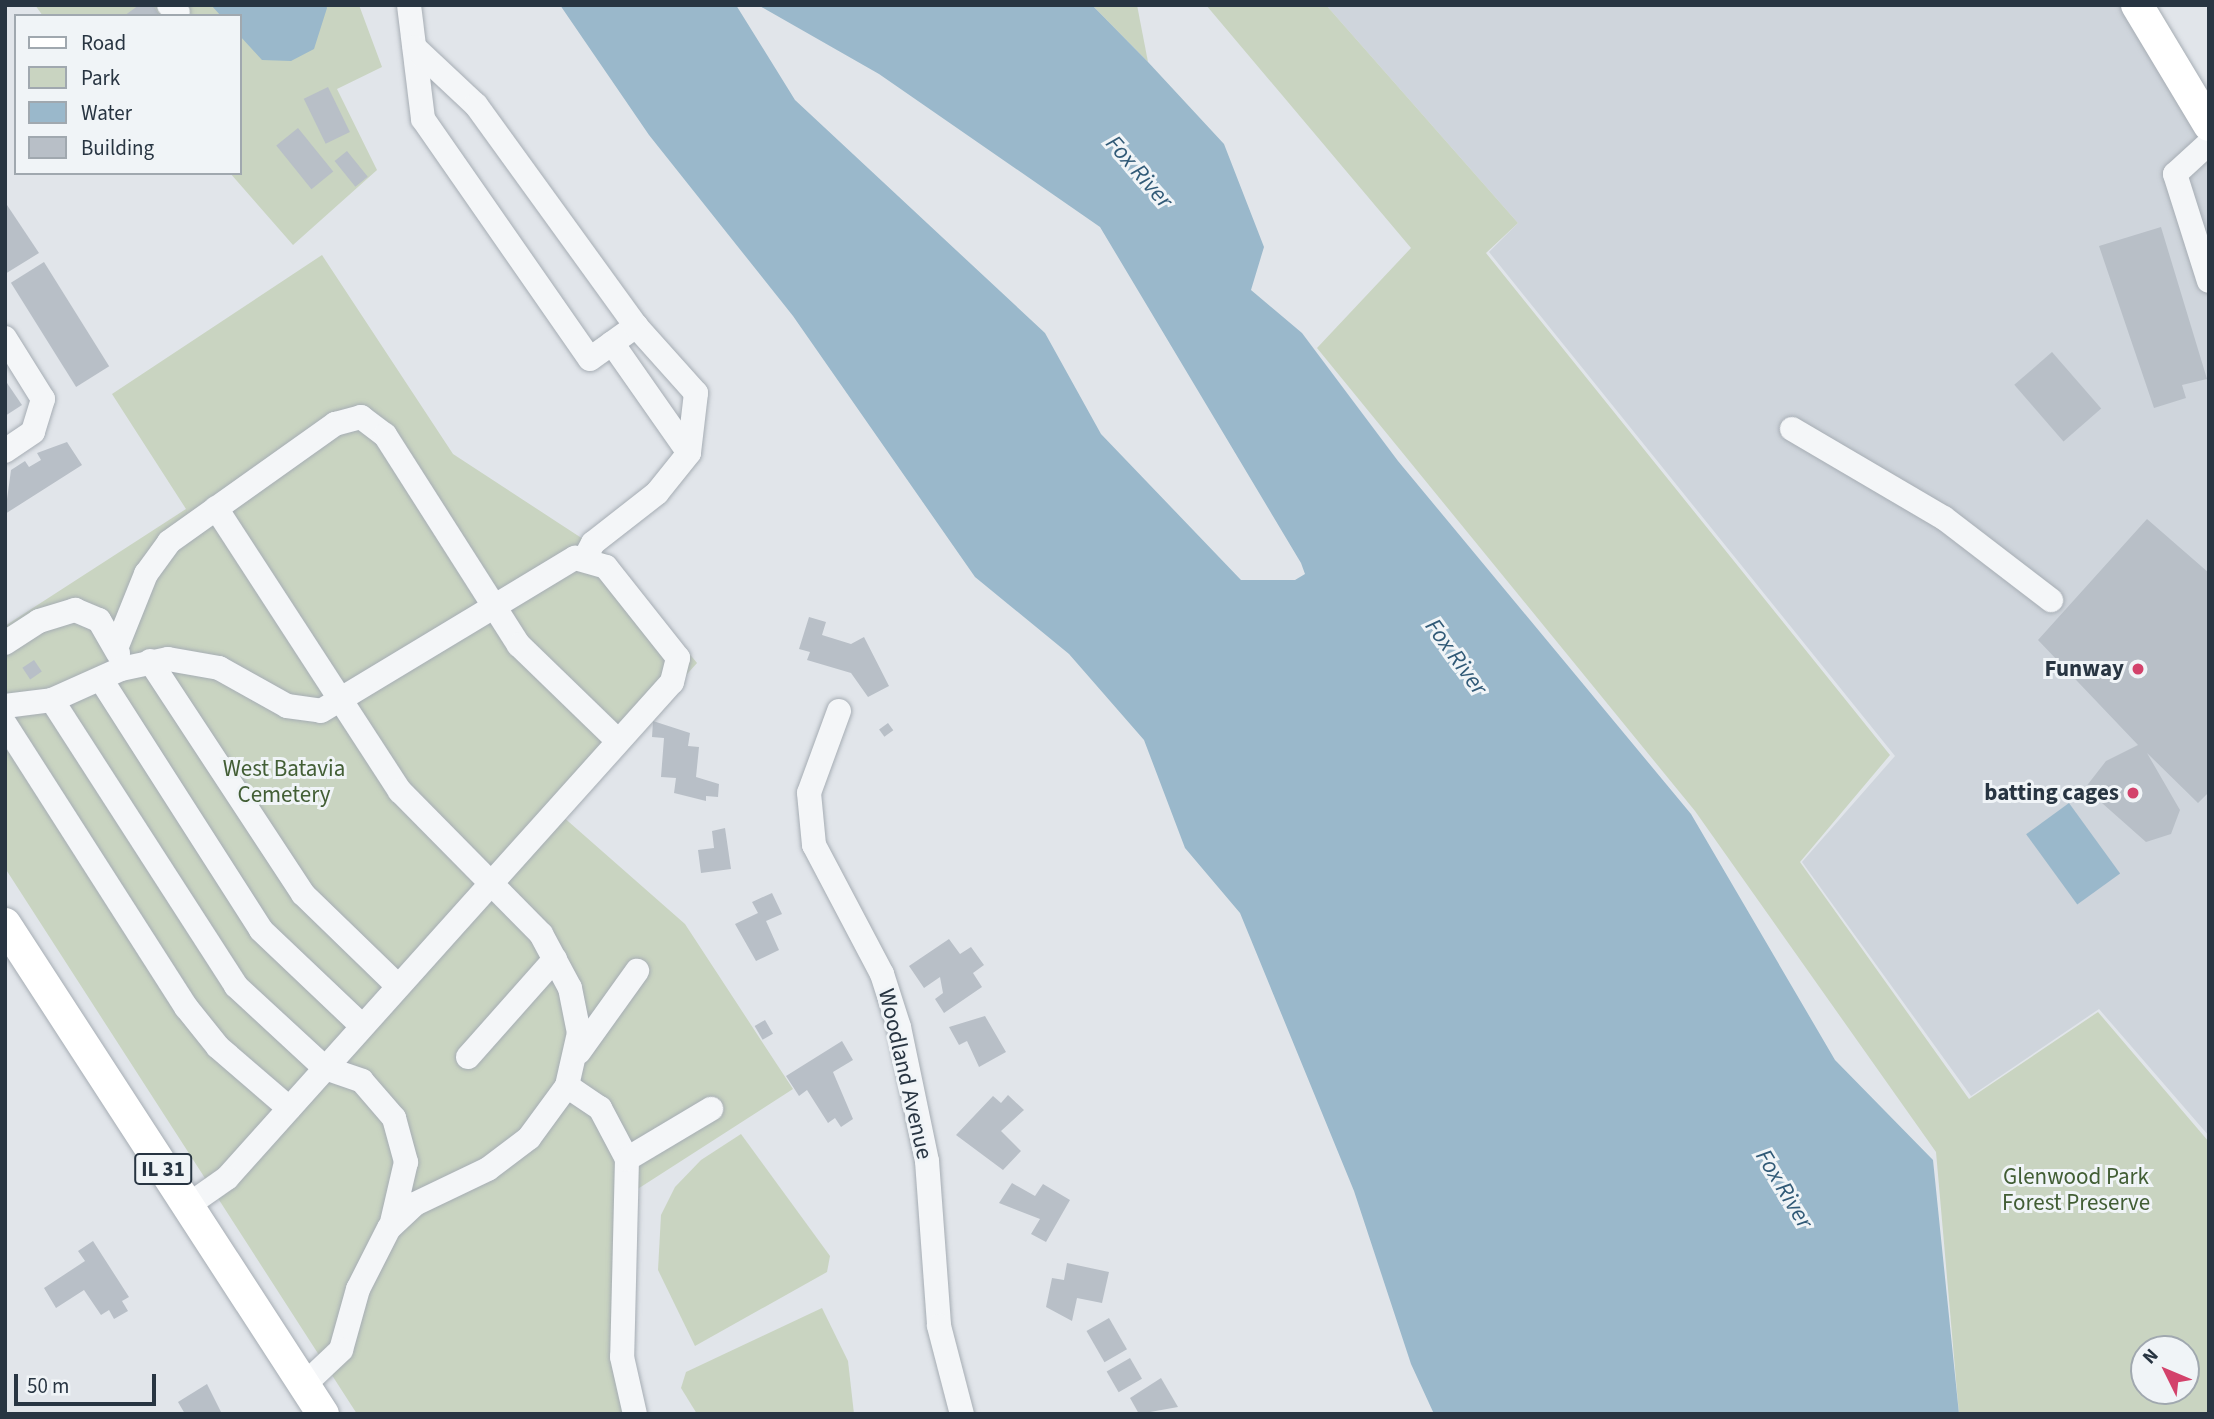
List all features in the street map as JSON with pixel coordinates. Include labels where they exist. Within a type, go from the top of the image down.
[{"type":"main road","points":[[2137,5],[2209,125]]},
{"type":"main road","name":"IL 31","points":[[5,924],[323,1414]]},
{"type":"street","points":[[409,5],[423,119],[590,359],[636,326]]},
{"type":"street","points":[[415,48],[476,105],[636,326],[696,393],[689,453],[657,494],[593,543],[585,558]]},
{"type":"street","points":[[2209,143],[2175,174],[2209,281]]},
{"type":"street","points":[[5,338],[43,399],[33,432],[5,451]]},
{"type":"street","points":[[612,343],[689,453]]},
{"type":"street","points":[[113,665],[156,558],[216,508],[335,424],[361,417],[385,435],[491,608],[540,670],[618,741]]},
{"type":"street","points":[[1792,429],[1968,533],[2051,600]]},
{"type":"street","points":[[216,508],[341,705],[400,792],[525,912],[570,988],[579,1033],[576,1059]]},
{"type":"street","points":[[5,706],[52,700],[113,665],[150,661],[219,668],[298,710],[341,705],[564,562],[585,558],[606,567],[680,666],[618,741],[227,1178],[187,1206]]},
{"type":"street","points":[[5,643],[39,621],[75,610],[99,620],[113,665],[261,930],[362,1026]]},
{"type":"street","points":[[150,661],[303,894],[398,986]]},
{"type":"street","points":[[52,700],[223,968],[325,1068],[362,1081],[384,1103],[406,1162],[416,1178],[443,1191]]},
{"type":"street","name":"Woodland Avenue","points":[[839,711],[809,793],[814,845],[882,974],[899,1027],[927,1161],[939,1326],[962,1414]]},
{"type":"street","points":[[5,724],[186,1007],[218,1047],[289,1108]]},
{"type":"street","points":[[468,1057],[555,959]]},
{"type":"street","points":[[389,1228],[415,1204],[488,1169],[529,1138],[567,1086],[576,1059],[611,999],[636,971]]},
{"type":"street","points":[[570,988],[590,998],[611,999]]},
{"type":"street","points":[[567,1086],[600,1108],[627,1159],[622,1357],[635,1414]]},
{"type":"street","points":[[627,1159],[711,1109]]},
{"type":"street","points":[[304,1385],[341,1350],[358,1289],[389,1228],[406,1162]]},
{"type":"shaded area","points":[[1326,5],[2125,5],[2209,149],[2209,1136],[2099,1009],[1971,1096],[1802,862],[1895,756],[1489,252],[1518,223]]},
{"type":"green space","points":[[35,5],[359,5],[382,67],[337,89],[377,170],[293,245],[232,175],[242,175],[242,14],[42,14]]},
{"type":"green space","points":[[1092,5],[1137,5],[1148,62]]},
{"type":"green space","name":"Glenwood Park Forest Preserve","points":[[1206,5],[1326,5],[1518,223],[1486,253],[1890,755],[1800,862],[1969,1099],[2098,1012],[2209,1142],[2209,1414],[1959,1414],[1936,1152],[1695,811],[1317,348],[1411,248]]},
{"type":"green space","name":"West Batavia Cemetery","points":[[322,255],[453,454],[609,556],[697,663],[561,815],[685,924],[793,1089],[619,1201],[627,1414],[357,1414],[5,868],[5,626],[186,509],[112,394]]},
{"type":"green space","points":[[741,1134],[830,1256],[827,1272],[695,1346],[658,1270],[661,1215],[675,1187],[701,1160]]},
{"type":"green space","points":[[822,1308],[848,1361],[854,1414],[697,1414],[681,1388],[686,1372]]},
{"type":"water","points":[[211,5],[326,5],[327,8],[314,49],[291,61],[262,60],[242,38],[242,14],[219,14]]},
{"type":"water","name":"Fox River","points":[[560,5],[736,5],[795,100],[1045,333],[1101,434],[1241,580],[1295,580],[1305,574],[1301,563],[1100,227],[879,74],[758,5],[1092,5],[1224,144],[1264,247],[1251,290],[1302,333],[1398,461],[1691,814],[1835,1060],[1933,1160],[1959,1414],[1434,1414],[1411,1364],[1354,1191],[1240,913],[1185,848],[1144,740],[1069,654],[975,577],[793,316],[649,135]]},
{"type":"water","points":[[2069,803],[2120,873],[2077,905],[2026,834]]},
{"type":"building","points":[[139,5],[153,5],[159,14],[127,14]]},
{"type":"building","points":[[328,87],[350,132],[326,144],[304,99]]},
{"type":"building","points":[[298,128],[333,172],[311,189],[276,146]]},
{"type":"building","points":[[347,151],[368,177],[355,187],[335,161]]},
{"type":"building","points":[[5,202],[39,253],[5,274]]},
{"type":"building","points":[[2161,227],[2207,379],[2182,385],[2186,398],[2154,408],[2099,246]]},
{"type":"building","points":[[44,262],[109,366],[76,387],[11,283]]},
{"type":"building","points":[[2052,352],[2101,409],[2063,441],[2014,385]]},
{"type":"building","points":[[5,380],[22,405],[5,416]]},
{"type":"building","points":[[67,442],[82,465],[5,514],[11,470],[25,461],[29,467],[41,460],[37,453]]},
{"type":"building","name":"Funway","points":[[2147,519],[2209,573],[2209,792],[2198,803],[2147,753],[2180,810],[2171,834],[2146,842],[2085,788],[2106,761],[2138,745],[2038,640]]},
{"type":"building","points":[[809,617],[826,622],[822,635],[851,644],[864,637],[889,686],[868,697],[851,673],[807,660],[810,652],[799,649]]},
{"type":"building","points":[[34,660],[42,672],[30,679],[22,668]]},
{"type":"building","points":[[653,721],[690,733],[688,746],[699,747],[696,777],[719,784],[718,797],[706,796],[706,801],[674,793],[676,778],[661,777],[664,738],[652,737]]},
{"type":"building","points":[[888,723],[893,730],[884,737],[879,729]]},
{"type":"building","points":[[725,828],[731,869],[701,873],[698,850],[714,848],[712,831]]},
{"type":"building","points":[[772,893],[782,914],[766,921],[779,950],[756,961],[735,924],[758,913],[752,902]]},
{"type":"building","points":[[949,939],[960,954],[971,947],[984,965],[973,973],[982,987],[944,1013],[935,999],[943,993],[940,977],[924,988],[909,966]]},
{"type":"building","points":[[985,1016],[1006,1052],[979,1067],[967,1041],[959,1045],[949,1027]]},
{"type":"building","points":[[765,1020],[773,1034],[763,1040],[755,1026]]},
{"type":"building","points":[[842,1041],[853,1060],[833,1072],[853,1119],[841,1127],[835,1118],[828,1123],[807,1090],[799,1096],[786,1076]]},
{"type":"building","points":[[1008,1095],[1024,1110],[1001,1131],[1021,1151],[1003,1170],[956,1135],[993,1096],[1001,1103]]},
{"type":"building","points":[[1012,1183],[1035,1196],[1043,1184],[1070,1200],[1046,1242],[1031,1234],[1040,1219],[999,1203]]},
{"type":"building","points":[[93,1241],[129,1297],[122,1301],[128,1311],[114,1319],[109,1310],[101,1315],[84,1290],[56,1308],[44,1288],[85,1261],[78,1251]]},
{"type":"building","points":[[1067,1263],[1109,1272],[1102,1303],[1077,1298],[1072,1321],[1046,1307],[1052,1278],[1064,1280]]},
{"type":"building","points":[[1109,1318],[1127,1349],[1104,1362],[1086,1331]]},
{"type":"building","points":[[1130,1358],[1142,1379],[1119,1392],[1107,1372]]},
{"type":"building","points":[[1161,1378],[1178,1407],[1139,1414],[1130,1398]]},
{"type":"building","points":[[207,1384],[222,1414],[185,1414],[178,1402]]},
{"type":"place","name":"Funway","points":[[2138,669]]},
{"type":"place","name":"batting cages","points":[[2133,793]]}]
